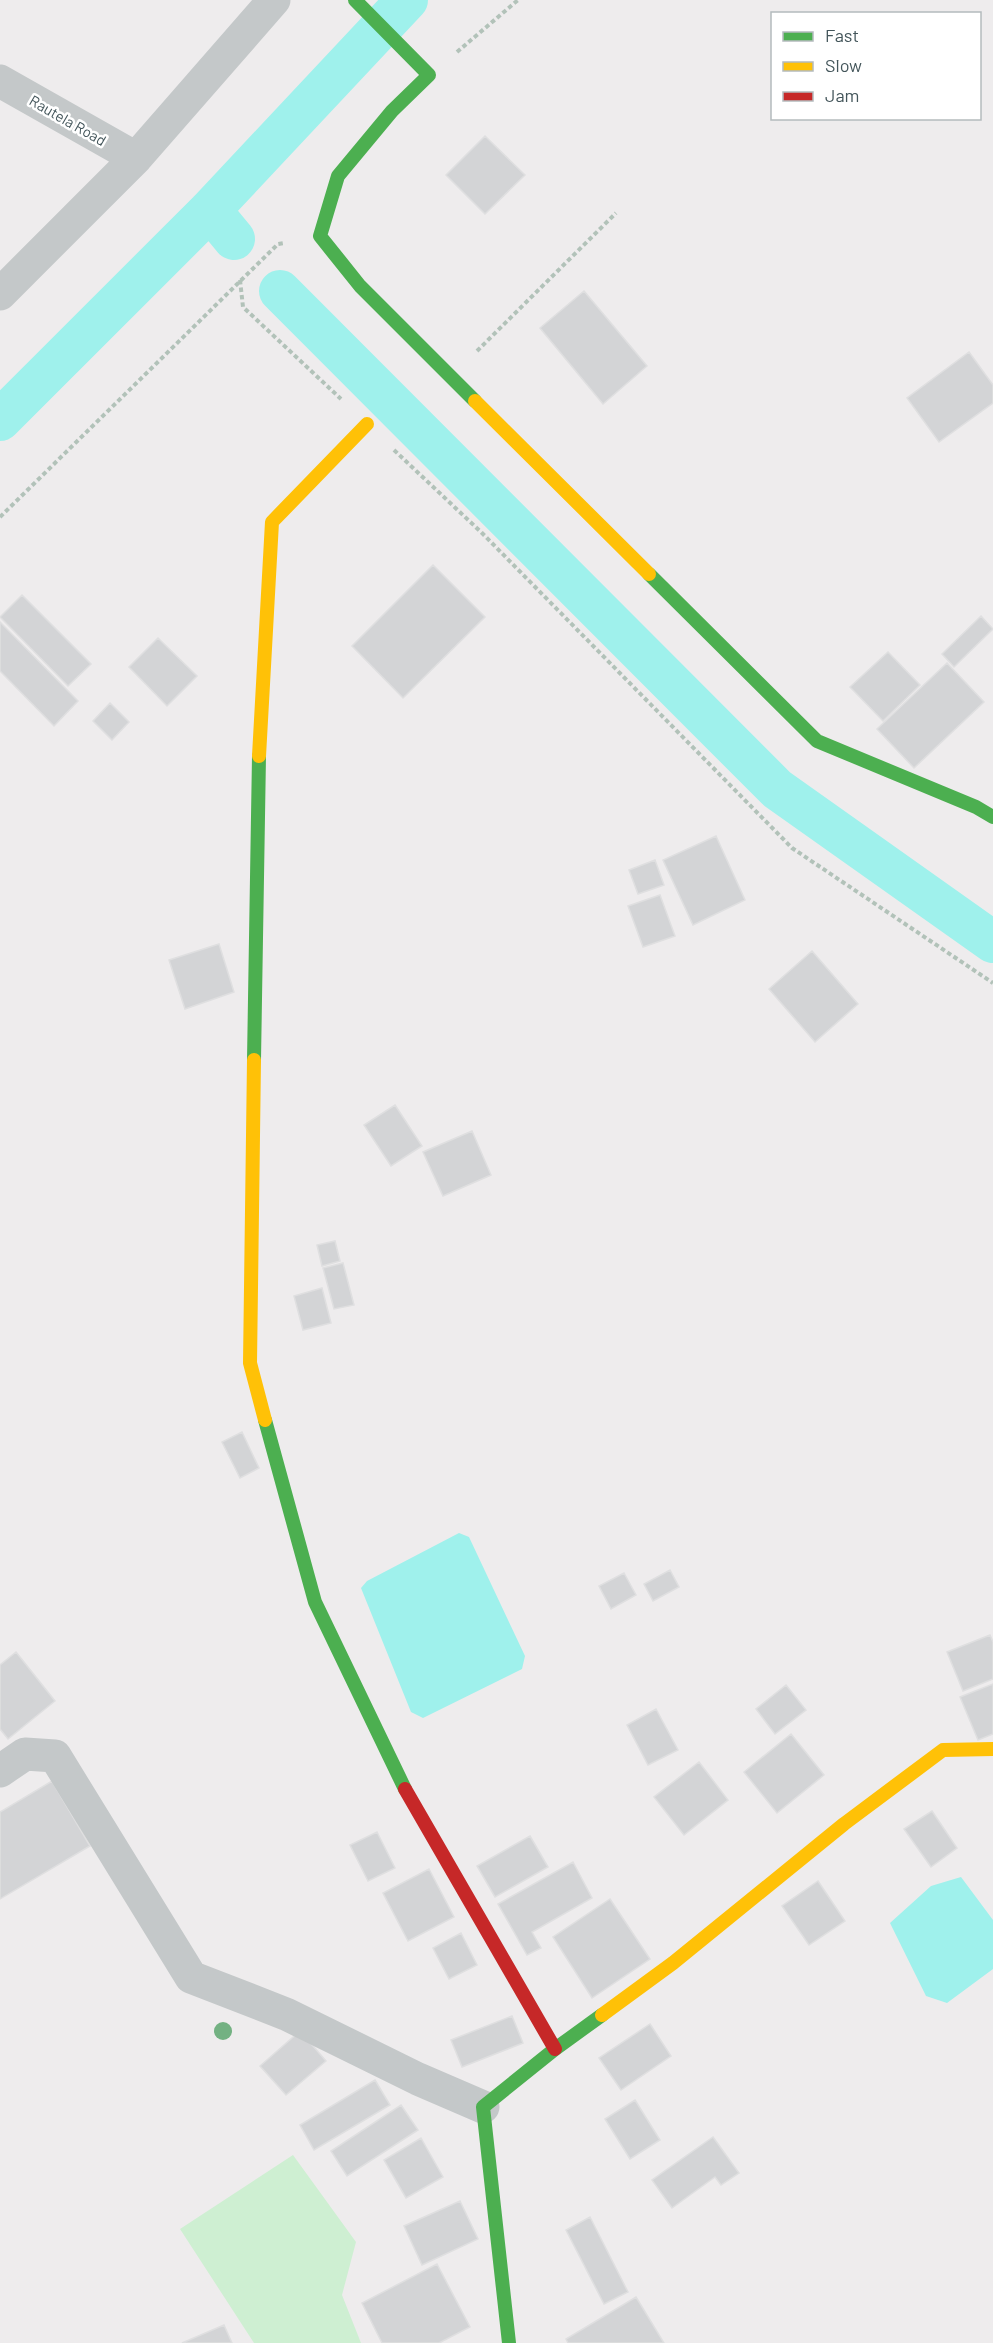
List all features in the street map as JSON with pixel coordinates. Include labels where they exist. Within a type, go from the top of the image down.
[{"type":"street","points":[[0,294],[136,158],[274,0]]},
{"type":"street","points":[[355,0],[429,75],[392,111],[338,176],[320,236],[360,286],[817,741],[976,807],[993,818]]},
{"type":"street","name":"Rautela Road","points":[[0,81],[136,158]]},
{"type":"street","points":[[367,424],[272,522],[259,745],[250,1363],[315,1602],[410,1800],[555,2049]]},
{"type":"street","points":[[483,2107],[555,2049],[673,1963],[844,1824],[943,1750],[993,1749]]},
{"type":"street","points":[[0,1771],[25,1754],[55,1756],[191,1977],[286,2014],[418,2079],[483,2107]]},
{"type":"street","points":[[483,2107],[509,2343]]},
{"type":"path","points":[[429,75],[518,0]]},
{"type":"path","points":[[451,377],[616,213]]},
{"type":"path","points":[[0,517],[278,244],[320,236]]},
{"type":"path","points":[[240,280],[243,307],[482,533],[792,848],[993,983]]},
{"type":"green space","points":[[293,2155],[356,2242],[342,2295],[361,2343],[254,2343],[180,2229]]},
{"type":"water","points":[[459,1533],[469,1537],[525,1656],[522,1669],[423,1718],[411,1712],[361,1588],[367,1581]]},
{"type":"water","points":[[961,1877],[993,1920],[993,1969],[947,2003],[926,1996],[890,1923],[931,1886]]},
{"type":"building","points":[[485,136],[525,175],[485,214],[446,175]]},
{"type":"building","points":[[584,291],[647,366],[603,404],[540,328]]},
{"type":"building","points":[[969,352],[993,385],[993,403],[939,442],[907,398]]},
{"type":"building","points":[[433,565],[485,617],[403,698],[352,646]]},
{"type":"building","points":[[22,595],[91,664],[68,686],[0,617]]},
{"type":"building","points":[[981,616],[993,629],[954,667],[942,654]]},
{"type":"building","points":[[0,622],[78,701],[54,726],[0,671]]},
{"type":"building","points":[[158,638],[197,676],[167,706],[129,667]]},
{"type":"building","points":[[888,652],[920,685],[883,721],[850,687]]},
{"type":"building","points":[[947,663],[984,702],[914,768],[877,729]]},
{"type":"building","points":[[110,703],[129,722],[112,740],[93,721]]},
{"type":"building","points":[[716,836],[745,900],[693,925],[663,860]]},
{"type":"building","points":[[655,860],[664,885],[638,894],[629,870]]},
{"type":"building","points":[[660,895],[675,936],[643,947],[628,906]]},
{"type":"building","points":[[219,944],[234,992],[185,1009],[169,960]]},
{"type":"building","points":[[812,951],[858,1004],[815,1042],[769,989]]},
{"type":"building","points":[[395,1105],[422,1146],[391,1166],[364,1125]]},
{"type":"building","points":[[472,1131],[491,1175],[443,1196],[423,1152]]},
{"type":"building","points":[[335,1241],[340,1261],[322,1266],[317,1245]]},
{"type":"building","points":[[343,1263],[354,1305],[334,1309],[323,1268]]},
{"type":"building","points":[[322,1288],[331,1323],[303,1330],[294,1296]]},
{"type":"building","points":[[242,1432],[259,1468],[240,1478],[222,1442]]},
{"type":"building","points":[[670,1570],[679,1587],[653,1601],[644,1584]]},
{"type":"building","points":[[624,1573],[636,1595],[611,1609],[599,1586]]},
{"type":"building","points":[[990,1635],[993,1642],[993,1679],[963,1691],[947,1652]]},
{"type":"building","points":[[16,1652],[55,1701],[8,1739],[0,1729],[0,1665]]},
{"type":"building","points":[[993,1684],[993,1734],[978,1740],[960,1697]]},
{"type":"building","points":[[786,1685],[806,1710],[775,1734],[756,1709]]},
{"type":"building","points":[[656,1709],[678,1750],[648,1765],[627,1725]]},
{"type":"building","points":[[791,1734],[824,1775],[777,1813],[744,1772]]},
{"type":"building","points":[[699,1762],[728,1800],[684,1835],[654,1797]]},
{"type":"building","points":[[52,1781],[90,1846],[0,1899],[0,1812]]},
{"type":"building","points":[[932,1811],[957,1848],[931,1867],[904,1829]]},
{"type":"building","points":[[377,1832],[395,1868],[368,1881],[350,1845]]},
{"type":"building","points":[[530,1836],[548,1867],[495,1897],[477,1866]]},
{"type":"building","points":[[573,1862],[592,1898],[532,1932],[541,1948],[527,1955],[498,1904]]},
{"type":"building","points":[[429,1869],[454,1917],[408,1941],[383,1893]]},
{"type":"building","points":[[818,1881],[845,1921],[809,1945],[782,1906]]},
{"type":"building","points":[[610,1899],[650,1959],[592,1998],[553,1937]]},
{"type":"building","points":[[461,1933],[477,1965],[449,1979],[433,1948]]},
{"type":"building","points":[[512,2016],[523,2043],[462,2067],[451,2040]]},
{"type":"building","points":[[650,2024],[671,2056],[621,2090],[599,2058]]},
{"type":"building","points":[[300,2031],[326,2061],[286,2095],[260,2066]]},
{"type":"building","points":[[375,2080],[390,2105],[314,2150],[300,2125]]},
{"type":"building","points":[[635,2100],[660,2140],[630,2159],[605,2119]]},
{"type":"building","points":[[401,2105],[418,2130],[347,2176],[331,2151]]},
{"type":"building","points":[[713,2137],[739,2173],[721,2185],[715,2177],[672,2208],[652,2180]]},
{"type":"building","points":[[421,2138],[443,2177],[406,2198],[384,2160]]},
{"type":"building","points":[[460,2201],[478,2239],[422,2265],[404,2226]]},
{"type":"building","points":[[590,2217],[628,2292],[604,2304],[566,2230]]},
{"type":"building","points":[[437,2264],[470,2327],[439,2343],[382,2343],[362,2303]]},
{"type":"building","points":[[636,2297],[664,2343],[568,2343],[566,2339]]},
{"type":"building","points":[[224,2325],[232,2343],[182,2343]]},
{"type":"waterway","points":[[0,420],[210,210],[407,0]]},
{"type":"waterway","points":[[210,210],[234,239]]},
{"type":"waterway","points":[[280,291],[777,789],[993,942]]},
{"type":"traffic: fast","points":[[355,0],[429,75],[392,111],[338,176],[320,236],[360,286],[475,401]]},
{"type":"traffic: fast","points":[[649,574],[817,741],[976,807],[993,817]]},
{"type":"traffic: fast","points":[[254,1060],[259,756]]},
{"type":"traffic: fast","points":[[265,1420],[315,1602],[405,1789]]},
{"type":"traffic: fast","points":[[509,2343],[483,2107],[555,2049],[602,2015]]},
{"type":"traffic: slow","points":[[475,401],[649,574]]},
{"type":"traffic: slow","points":[[259,756],[272,522],[367,424]]},
{"type":"traffic: slow","points":[[254,1060],[250,1363],[265,1420]]},
{"type":"traffic: slow","points":[[602,2015],[673,1963],[844,1824],[943,1750],[993,1749]]},
{"type":"traffic: jam","points":[[405,1789],[555,2049]]}]
